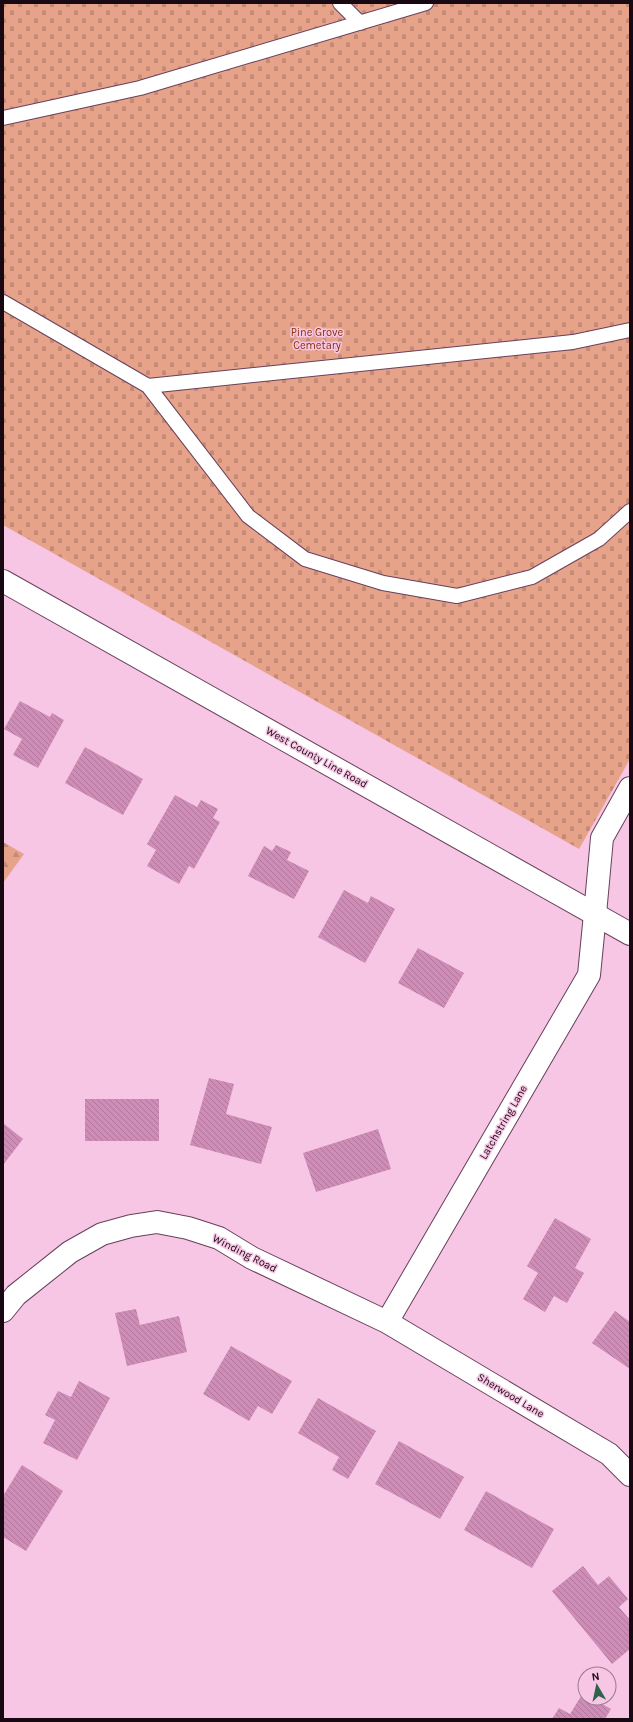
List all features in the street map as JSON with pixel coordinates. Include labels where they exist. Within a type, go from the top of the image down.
[{"type":"street","name":"West County Line Road","points":[[3,581],[630,934]]},
{"type":"street","name":"Latchstring Lane","points":[[387,1322],[589,975],[602,838],[630,788]]},
{"type":"street","name":"Winding Road","points":[[3,1311],[16,1295],[70,1252],[102,1234],[131,1226],[158,1222],[188,1228],[219,1238],[252,1258],[387,1322]]},
{"type":"street","name":"Sherwood Lane","points":[[387,1322],[609,1454],[630,1475]]},
{"type":"lane","points":[[340,3],[360,23]]},
{"type":"lane","points":[[3,118],[140,88],[426,3]]},
{"type":"lane","points":[[3,302],[148,386],[248,516],[305,559],[383,583],[457,596],[532,577],[599,539],[630,511]]},
{"type":"lane","points":[[148,386],[573,342],[630,330]]},
{"type":"green space","name":"Pine Grove Cemetary","points":[[3,3],[630,3],[630,759],[579,849],[3,525]]},
{"type":"green space","points":[[3,842],[24,854],[3,883]]},
{"type":"building","points":[[20,701],[50,717],[52,713],[64,720],[38,768],[13,755],[22,739],[4,729]]},
{"type":"building","points":[[85,747],[143,779],[123,815],[65,783]]},
{"type":"building","points":[[175,795],[197,807],[201,800],[218,809],[213,818],[220,822],[194,869],[189,866],[179,884],[147,866],[156,850],[147,844]]},
{"type":"building","points":[[276,845],[291,852],[287,860],[309,871],[294,899],[248,876],[264,846],[272,851]]},
{"type":"building","points":[[344,890],[368,903],[371,896],[395,909],[365,963],[318,937]]},
{"type":"building","points":[[418,948],[464,973],[444,1008],[398,983]]},
{"type":"building","points":[[209,1078],[234,1084],[226,1114],[272,1127],[261,1164],[190,1145]]},
{"type":"building","points":[[85,1099],[159,1099],[159,1141],[85,1141]]},
{"type":"building","points":[[3,1123],[23,1139],[3,1165]]},
{"type":"building","points":[[378,1129],[391,1169],[316,1192],[303,1153]]},
{"type":"building","points":[[555,1218],[591,1239],[575,1268],[584,1273],[567,1303],[554,1296],[545,1312],[523,1299],[538,1273],[527,1266]]},
{"type":"building","points":[[136,1309],[140,1325],[179,1316],[187,1352],[127,1366],[115,1313]]},
{"type":"building","points":[[615,1311],[630,1322],[630,1369],[592,1343]]},
{"type":"building","points":[[231,1346],[292,1381],[272,1414],[258,1406],[249,1421],[203,1394]]},
{"type":"building","points":[[79,1381],[110,1398],[77,1460],[43,1443],[55,1420],[45,1415],[58,1391],[71,1397]]},
{"type":"building","points":[[318,1398],[376,1431],[348,1479],[332,1470],[339,1457],[298,1433]]},
{"type":"building","points":[[399,1441],[464,1477],[440,1519],[375,1484]]},
{"type":"building","points":[[22,1465],[63,1491],[26,1551],[3,1537],[3,1496]]},
{"type":"building","points":[[486,1491],[554,1529],[532,1568],[464,1530]]},
{"type":"building","points":[[583,1566],[598,1585],[609,1576],[628,1599],[619,1607],[630,1620],[630,1649],[612,1664],[552,1591]]},
{"type":"building","points":[[577,1703],[577,1706],[606,1706],[611,1709],[605,1719],[552,1719],[559,1708],[570,1714]]}]
